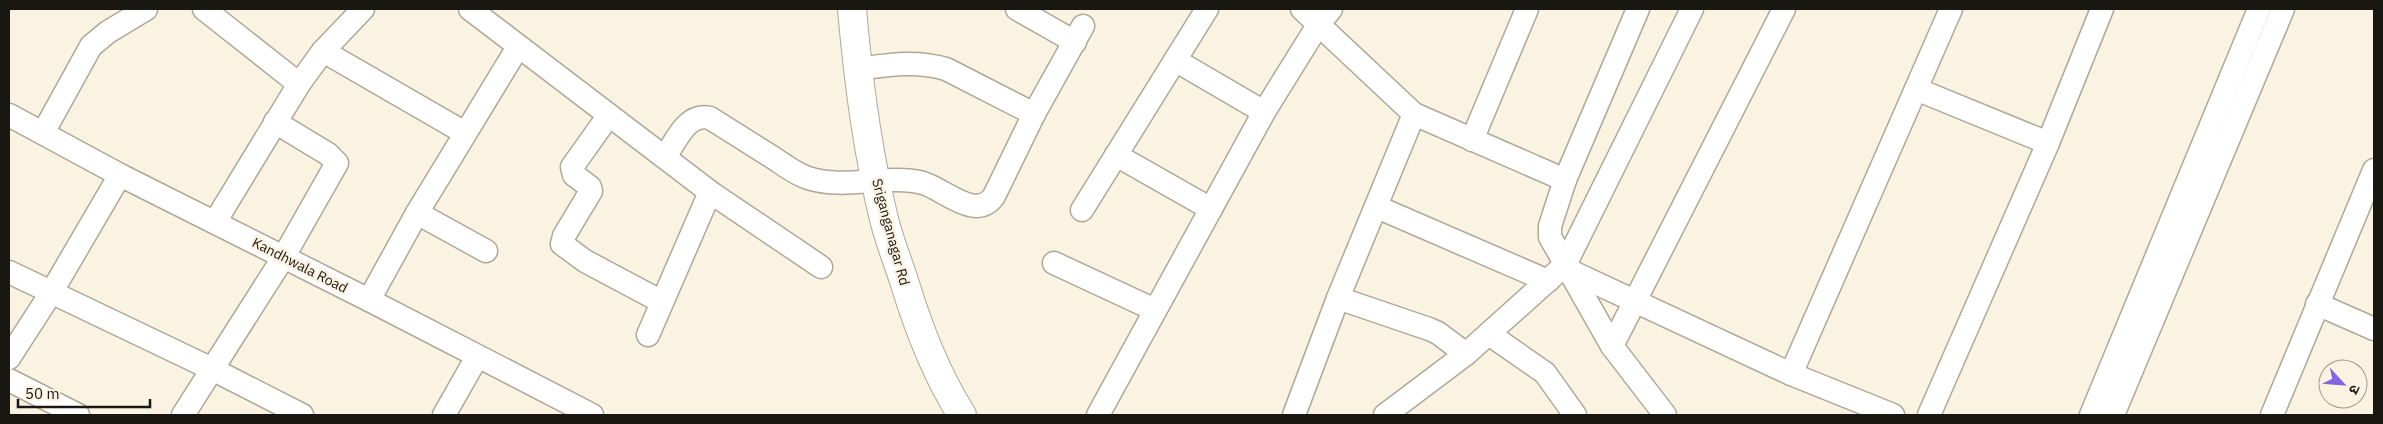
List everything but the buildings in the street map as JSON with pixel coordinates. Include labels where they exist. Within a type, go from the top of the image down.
[{"type":"main road","name":"Sriganganagar Rd","points":[[852,9],[857,69],[884,221],[919,330],[934,368],[962,415]]},
{"type":"street","points":[[43,133],[91,46],[114,28],[146,9]]},
{"type":"street","points":[[204,9],[299,84]]},
{"type":"street","points":[[470,9],[710,192],[821,268]]},
{"type":"street","points":[[665,157],[685,127],[694,118],[702,116],[710,118],[807,177],[834,182],[907,181],[921,183],[933,186],[971,206],[982,207],[989,203],[994,196],[1034,114],[1079,34],[1017,9]]},
{"type":"street","points":[[1082,210],[1207,9]]},
{"type":"street","points":[[1302,9],[1325,17],[1414,114],[1565,180]]},
{"type":"street","points":[[1472,140],[1526,9]]},
{"type":"street","points":[[1638,9],[1565,180],[1550,226],[1550,237],[1612,346],[1665,415]]},
{"type":"street","points":[[1385,415],[1466,354],[1548,281],[1566,268],[1692,9]]},
{"type":"street","points":[[1612,346],[1637,301],[1784,9]]},
{"type":"street","points":[[1791,374],[1951,9]]},
{"type":"street","points":[[1929,415],[2048,143],[2102,9]]},
{"type":"street","points":[[2113,415],[2201,178],[2266,11]]},
{"type":"street","points":[[215,222],[274,122],[299,84],[354,12]]},
{"type":"street","points":[[1098,415],[1264,112],[1325,17]]},
{"type":"street","points":[[369,300],[417,213],[518,47]]},
{"type":"street","points":[[323,51],[465,134]]},
{"type":"street","points":[[1175,60],[1264,112]]},
{"type":"street","points":[[857,69],[904,63],[930,64],[946,69],[1034,114]]},
{"type":"street","points":[[1916,89],[2048,143]]},
{"type":"street","points":[[1294,415],[1338,298],[1414,114]]},
{"type":"street","name":"Kandhwala Road","points":[[9,115],[120,175],[592,415]]},
{"type":"street","points":[[608,115],[572,167],[574,175],[590,187],[591,191],[564,236],[562,244],[585,260],[662,302]]},
{"type":"street","points":[[183,415],[283,258],[337,162],[328,154],[274,122]]},
{"type":"street","points":[[1116,156],[1211,209]]},
{"type":"street","points":[[2272,415],[2317,304],[2370,193],[2374,170]]},
{"type":"street","points":[[9,358],[51,293],[120,175]]},
{"type":"street","points":[[2091,415],[2201,178]]},
{"type":"street","points":[[648,334],[710,192]]},
{"type":"street","points":[[1377,207],[1548,281]]},
{"type":"street","points":[[417,213],[486,252]]},
{"type":"street","points":[[1054,263],[1155,310]]},
{"type":"street","points":[[1566,268],[1791,374],[1893,415]]},
{"type":"street","points":[[9,272],[212,369],[302,415]]},
{"type":"street","points":[[1338,298],[1429,329],[1438,333],[1466,354]]},
{"type":"street","points":[[2317,304],[2374,329]]},
{"type":"street","points":[[1489,334],[1545,373],[1575,415]]},
{"type":"street","points":[[444,415],[477,357]]},
{"type":"street","points":[[9,380],[78,415]]}]
